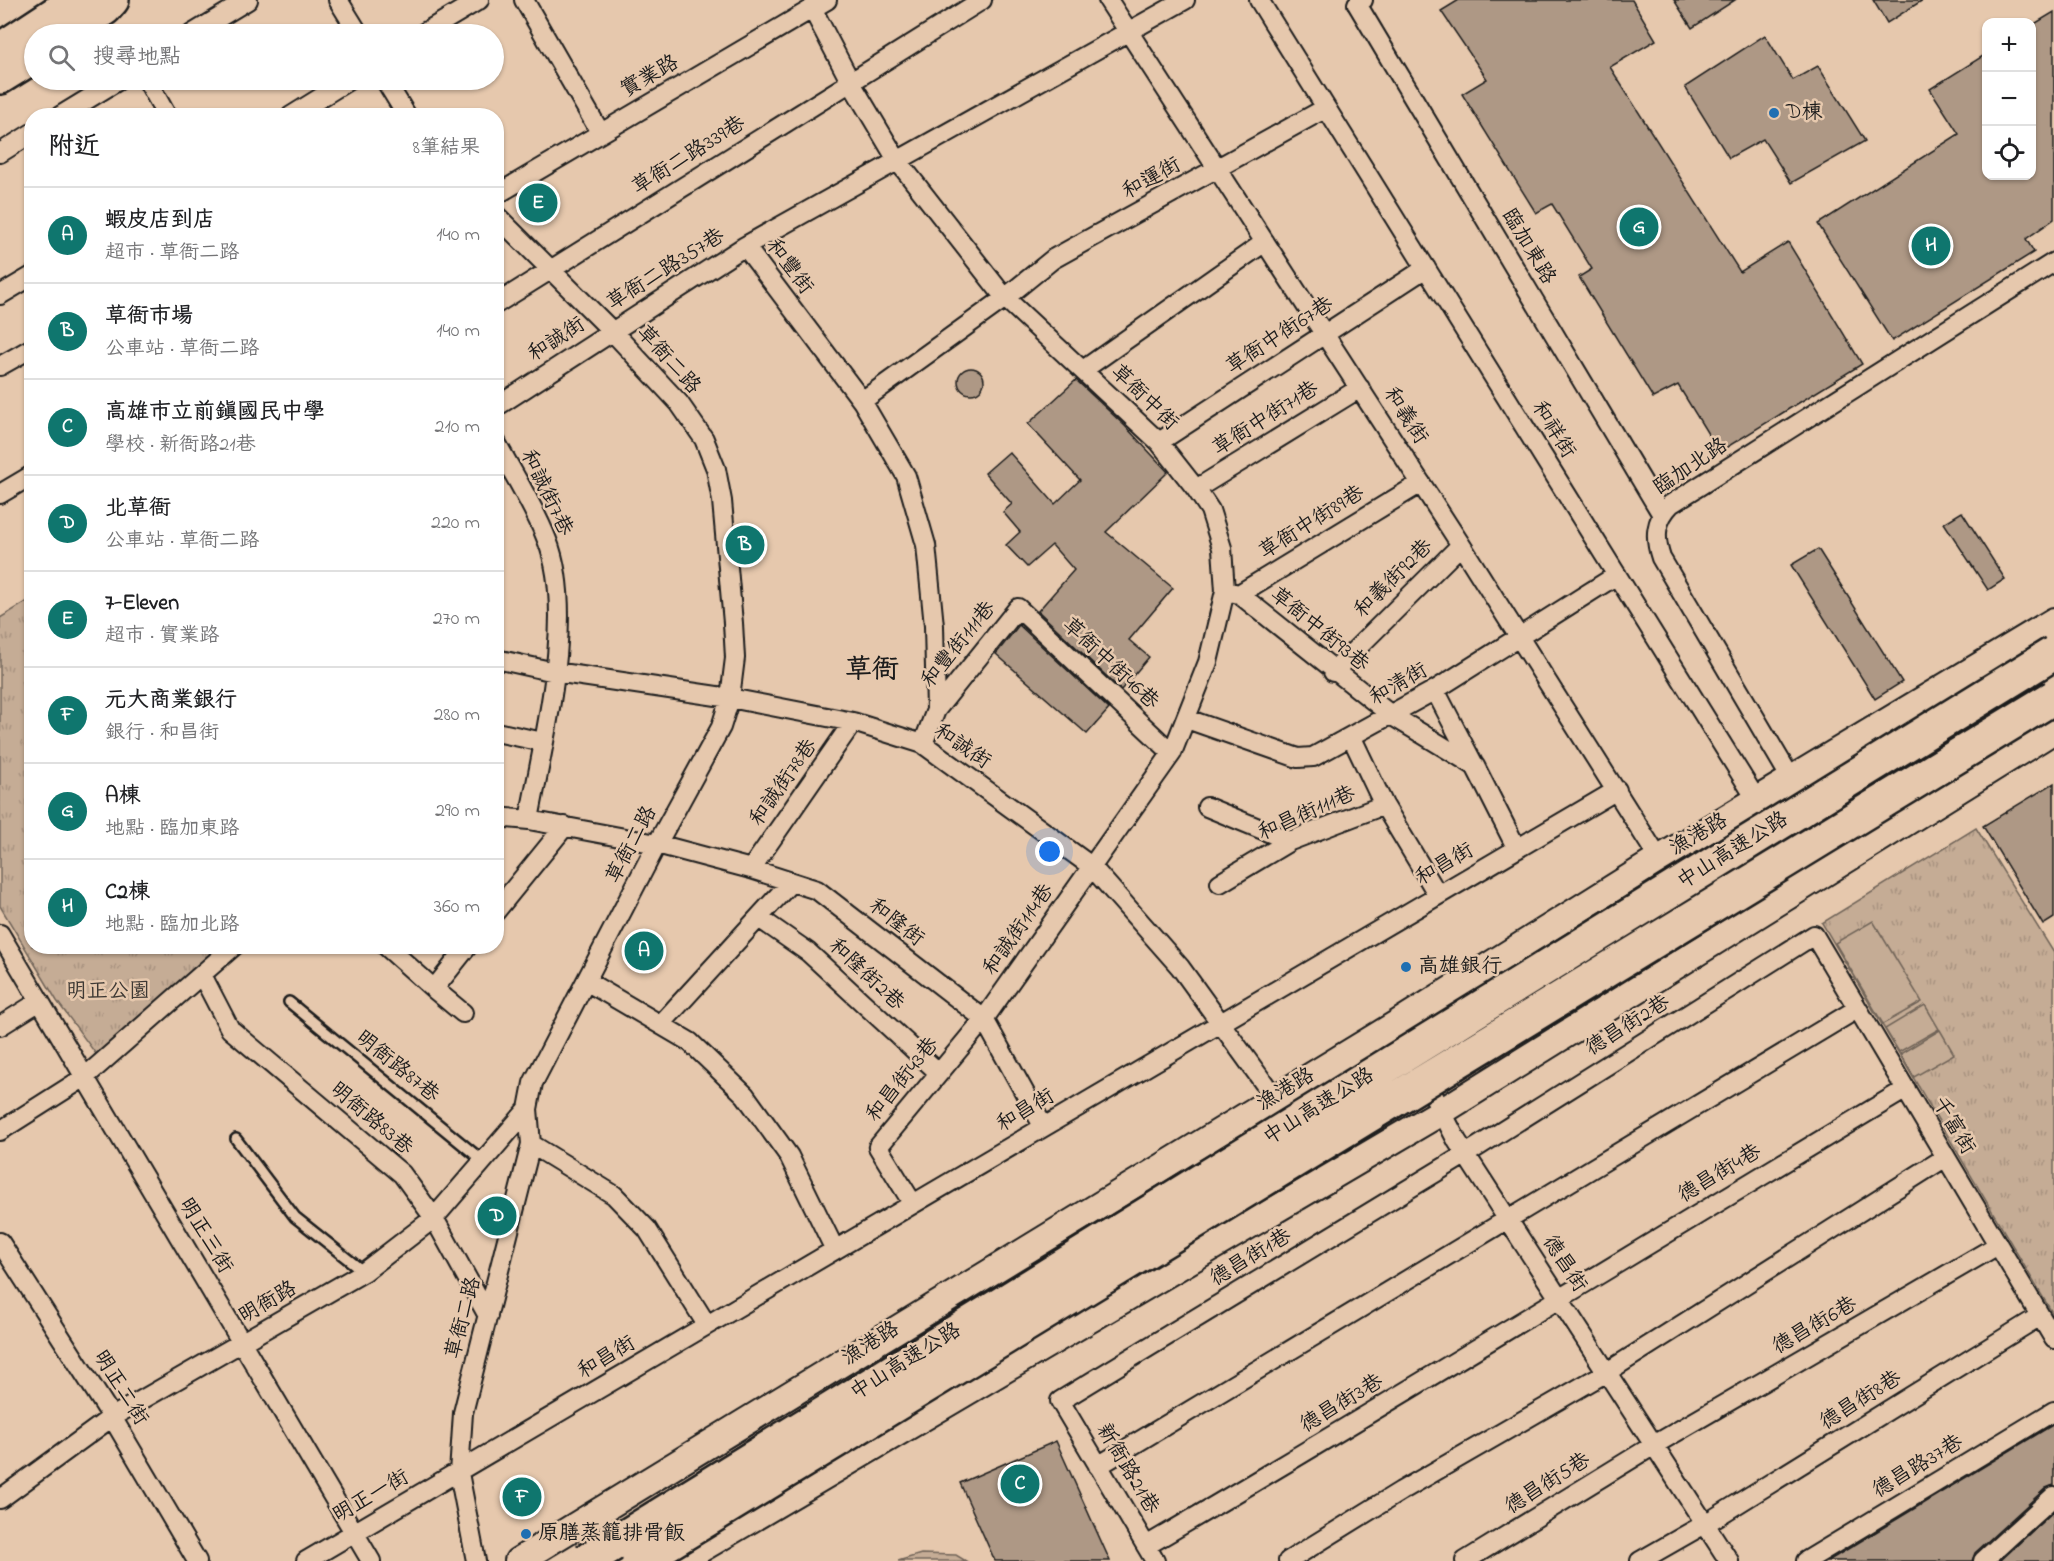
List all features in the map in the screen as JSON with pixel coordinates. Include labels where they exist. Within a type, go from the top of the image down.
[{"type":"highway","points":[[40,24],[76,0]]},
{"type":"highway","points":[[82,24],[105,8],[112,0]]},
{"type":"highway","points":[[0,50],[24,34]]},
{"type":"highway","points":[[0,77],[24,62]]},
{"type":"highway","name":"中山高速公路","points":[[586,1561],[2054,653]]},
{"type":"highway","name":"中山高速公路","points":[[639,1561],[2054,697]]},
{"type":"street","points":[[208,24],[248,0]]},
{"type":"street","points":[[338,0],[353,24]]},
{"type":"street","points":[[439,24],[479,0]]},
{"type":"street","points":[[524,0],[600,132]]},
{"type":"street","name":"草衙二路339巷","points":[[504,299],[982,0]]},
{"type":"street","name":"和義街","points":[[1108,0],[1461,545],[1659,859]]},
{"type":"street","name":"和豐街","points":[[923,744],[936,710],[934,626],[926,545],[906,476],[862,401],[745,246],[1185,0]]},
{"type":"street","name":"和祥街","points":[[1259,0],[1758,801],[1806,885]]},
{"type":"street","name":"臨加東路","points":[[1360,2],[1661,513]]},
{"type":"street","name":"實業路","points":[[504,190],[820,4]]},
{"type":"street","name":"草衙中街","points":[[820,4],[850,81],[897,160],[1005,298],[1160,442],[1210,510],[1222,548],[1232,593],[1187,719],[1172,753],[1145,794],[1091,866]]},
{"type":"street","points":[[73,108],[103,90]]},
{"type":"street","points":[[153,90],[163,108]]},
{"type":"street","points":[[304,108],[333,90]]},
{"type":"street","points":[[391,90],[402,108]]},
{"type":"street","name":"和運街","points":[[862,401],[1005,298],[1053,259],[1326,108]]},
{"type":"street","points":[[0,153],[24,138]]},
{"type":"street","name":"草衙二路","points":[[476,1561],[459,1473],[466,1395],[531,1144],[528,1109],[533,1083],[657,844],[717,735],[730,699],[735,658],[722,501],[716,469],[704,439],[679,403],[612,331],[504,223]]},
{"type":"street","points":[[1083,370],[1265,242]]},
{"type":"street","name":"草衙二路357巷","points":[[612,331],[745,246]]},
{"type":"street","name":"臨加北路","points":[[1841,863],[1661,558],[1656,544],[1661,513],[1671,504],[2054,262]]},
{"type":"street","name":"草衙中街67巷","points":[[1160,442],[1426,268]]},
{"type":"street","points":[[0,295],[24,281]]},
{"type":"street","name":"和誠街","points":[[504,402],[612,331]]},
{"type":"street","points":[[0,366],[24,352]]},
{"type":"street","name":"草衙中街71巷","points":[[1196,489],[1360,388]]},
{"type":"street","name":"和誠街7巷","points":[[504,457],[548,540],[559,589],[555,672],[529,820]]},
{"type":"street","points":[[0,494],[24,480]]},
{"type":"street","name":"草衙中街89巷","points":[[1232,593],[1421,483]]},
{"type":"street","name":"和義街92巷","points":[[1334,672],[1461,545]]},
{"type":"street","name":"和清街","points":[[1187,719],[1298,758],[1313,757],[1352,738],[1435,690],[1617,575]]},
{"type":"street","name":"草衙中街93巷","points":[[1232,593],[1391,715],[1475,766]]},
{"type":"street","name":"和豐街111巷","points":[[936,710],[1018,608]]},
{"type":"street","name":"草衙中街46巷","points":[[1018,608],[1172,753]]},
{"type":"street","name":"漁港路","points":[[518,1561],[1398,1023],[1659,859],[2054,621]]},
{"type":"street","name":"和誠街","points":[[504,661],[555,672],[730,699],[853,722],[923,744],[1091,866],[1180,967],[1274,1097]]},
{"type":"street","points":[[1435,690],[1517,849]]},
{"type":"street","name":"和誠街78巷","points":[[752,869],[853,722]]},
{"type":"street","points":[[680,1561],[1441,1112],[2054,730]]},
{"type":"street","points":[[504,734],[543,742]]},
{"type":"street","points":[[1352,738],[1384,805]]},
{"type":"street","name":"和昌街","points":[[459,1473],[1043,1126],[1617,790]]},
{"type":"street","name":"和昌街111巷","points":[[1220,883],[1290,841],[1384,805],[1438,895]]},
{"type":"street","points":[[1207,807],[1290,841]]},
{"type":"street","name":"和隆街","points":[[504,818],[565,826],[657,844],[752,869],[817,890],[984,1019],[1043,1126]]},
{"type":"street","points":[[504,901],[565,826]]},
{"type":"street","name":"和誠街114巷","points":[[984,1019],[1091,866]]},
{"type":"street","points":[[662,1024],[791,882]]},
{"type":"street","name":"和隆街2巷","points":[[759,918],[808,952],[938,1072]]},
{"type":"street","name":"明正三街","points":[[0,934],[371,1561]]},
{"type":"street","name":"千富街","points":[[1814,935],[2054,1339]]},
{"type":"street","name":"德昌街2巷","points":[[1466,1154],[1814,935]]},
{"type":"street","points":[[0,1131],[85,1077],[225,954]]},
{"type":"street","points":[[395,954],[463,1013]]},
{"type":"street","points":[[434,989],[462,954]]},
{"type":"street","name":"明衙路83巷","points":[[202,975],[230,1029],[402,1174],[434,1218],[488,1316]]},
{"type":"street","points":[[586,981],[690,1042],[745,1095],[789,1156],[835,1250]]},
{"type":"street","points":[[0,1026],[40,1001]]},
{"type":"street","points":[[1098,1466],[1857,1009]]},
{"type":"street","name":"和昌街43巷","points":[[913,1204],[878,1147],[984,1019]]},
{"type":"street","name":"德昌街","points":[[1398,1023],[1441,1112],[1466,1154],[1729,1561]]},
{"type":"street","name":"德昌街4巷","points":[[1558,1297],[1906,1089]]},
{"type":"street","name":"明衙路","points":[[0,1499],[112,1417],[364,1272],[434,1218],[528,1109]]},
{"type":"street","points":[[531,1144],[614,1195],[647,1228],[707,1325]]},
{"type":"street","name":"德昌街1巷","points":[[1060,1401],[1466,1154]]},
{"type":"street","points":[[1288,1561],[1401,1491],[1607,1372],[1946,1157]]},
{"type":"street","name":"明正二街","points":[[0,1242],[112,1417],[197,1561]]},
{"type":"street","name":"德昌街6巷","points":[[1654,1445],[1998,1245]]},
{"type":"street","name":"德昌街3巷","points":[[1150,1553],[1558,1297]]},
{"type":"street","name":"德昌街8巷","points":[[1640,1561],[1705,1524],[2040,1316]]},
{"type":"street","name":"新衙路21巷","points":[[1060,1401],[1150,1553]]},
{"type":"street","name":"德昌路37巷","points":[[1806,1561],[2054,1411]]},
{"type":"street","name":"德昌街5巷","points":[[1465,1561],[1654,1445]]},
{"type":"street","name":"明正一街","points":[[306,1561],[459,1473]]},
{"type":"street","points":[[1983,1561],[2054,1496]]},
{"type":"lane","name":"明衙路87巷","points":[[289,1002],[483,1161]]},
{"type":"lane","points":[[236,1139],[295,1217],[364,1272]]},
{"type":"green space","name":"明正公園","points":[[24,603],[24,946],[0,906],[0,618]]},
{"type":"green space","points":[[1976,828],[2054,953],[2054,1316],[1822,923]]},
{"type":"green space","points":[[1873,921],[1922,1002],[1883,1024],[1835,943]]},
{"type":"green space","name":"明正公園","points":[[29,954],[216,954],[101,1061],[57,1001]]},
{"type":"green space","points":[[1925,1005],[1939,1029],[1899,1052],[1885,1029]]},
{"type":"green space","points":[[1940,1030],[1954,1054],[1914,1077],[1900,1054]]},
{"type":"green space","points":[[921,1554],[956,1555],[966,1561],[898,1561]]},
{"type":"building","points":[[1459,0],[1632,0],[1656,40],[1610,67],[1740,272],[1788,242],[1862,364],[1719,452],[1678,385],[1653,398],[1579,277],[1592,269],[1552,204],[1536,213],[1462,94],[1487,79],[1441,11]]},
{"type":"building","points":[[1674,0],[1735,0],[1692,28]]},
{"type":"building","points":[[1873,0],[1923,0],[1887,23]]},
{"type":"building","points":[[2054,12],[2054,219],[2026,239],[2034,252],[1892,341],[1818,224],[1959,134],[1930,89],[1982,56],[1982,180],[2036,180],[2036,23]]},
{"type":"building","name":"D棟","points":[[1765,35],[1793,80],[1818,66],[1865,141],[1791,183],[1763,139],[1729,158],[1685,87]]},
{"type":"building","points":[[971,368],[980,372],[984,381],[980,390],[971,394],[962,390],[958,381],[962,372]]},
{"type":"building","points":[[1076,380],[1125,426],[1168,472],[1106,532],[1173,588],[1129,640],[1149,657],[1121,690],[1038,611],[1074,570],[1052,545],[1027,567],[1006,545],[1020,532],[1003,512],[1012,504],[985,473],[1009,452],[1055,504],[1080,480],[1028,424]]},
{"type":"building","points":[[1962,512],[2005,579],[1988,590],[1944,523]]},
{"type":"building","points":[[1818,549],[1902,682],[1875,699],[1791,565]]},
{"type":"building","points":[[1019,625],[1109,709],[1087,734],[996,654]]},
{"type":"building","points":[[2054,783],[2054,918],[2043,925],[1983,826]]},
{"type":"building","points":[[2054,1424],[2054,1485],[2046,1488],[1975,1553],[1972,1561],[1828,1561]]},
{"type":"building","points":[[1056,1441],[1110,1561],[995,1561],[960,1483]]},
{"type":"building","points":[[2054,1511],[2054,1561],[2000,1561]]},
{"type":"place","name":"D棟","points":[[1774,113]]},
{"type":"place","name":"7-Eleven","points":[[538,203]]},
{"type":"place","name":"A棟","points":[[1639,227]]},
{"type":"place","name":"C2棟","points":[[1931,246]]},
{"type":"place","name":"草衙市場","points":[[745,545]]},
{"type":"place","name":"蝦皮店到店","points":[[644,951]]},
{"type":"place","name":"高雄銀行","points":[[1406,967]]},
{"type":"place","name":"北草衙","points":[[497,1216]]},
{"type":"place","name":"高雄市立前鎮國民中學","points":[[1020,1484]]},
{"type":"place","name":"元大商業銀行","points":[[522,1497]]},
{"type":"place","name":"原膳蒸籠排骨飯","points":[[526,1534]]},
{"type":"district","name":"草衙","points":[[872,670]]}]
